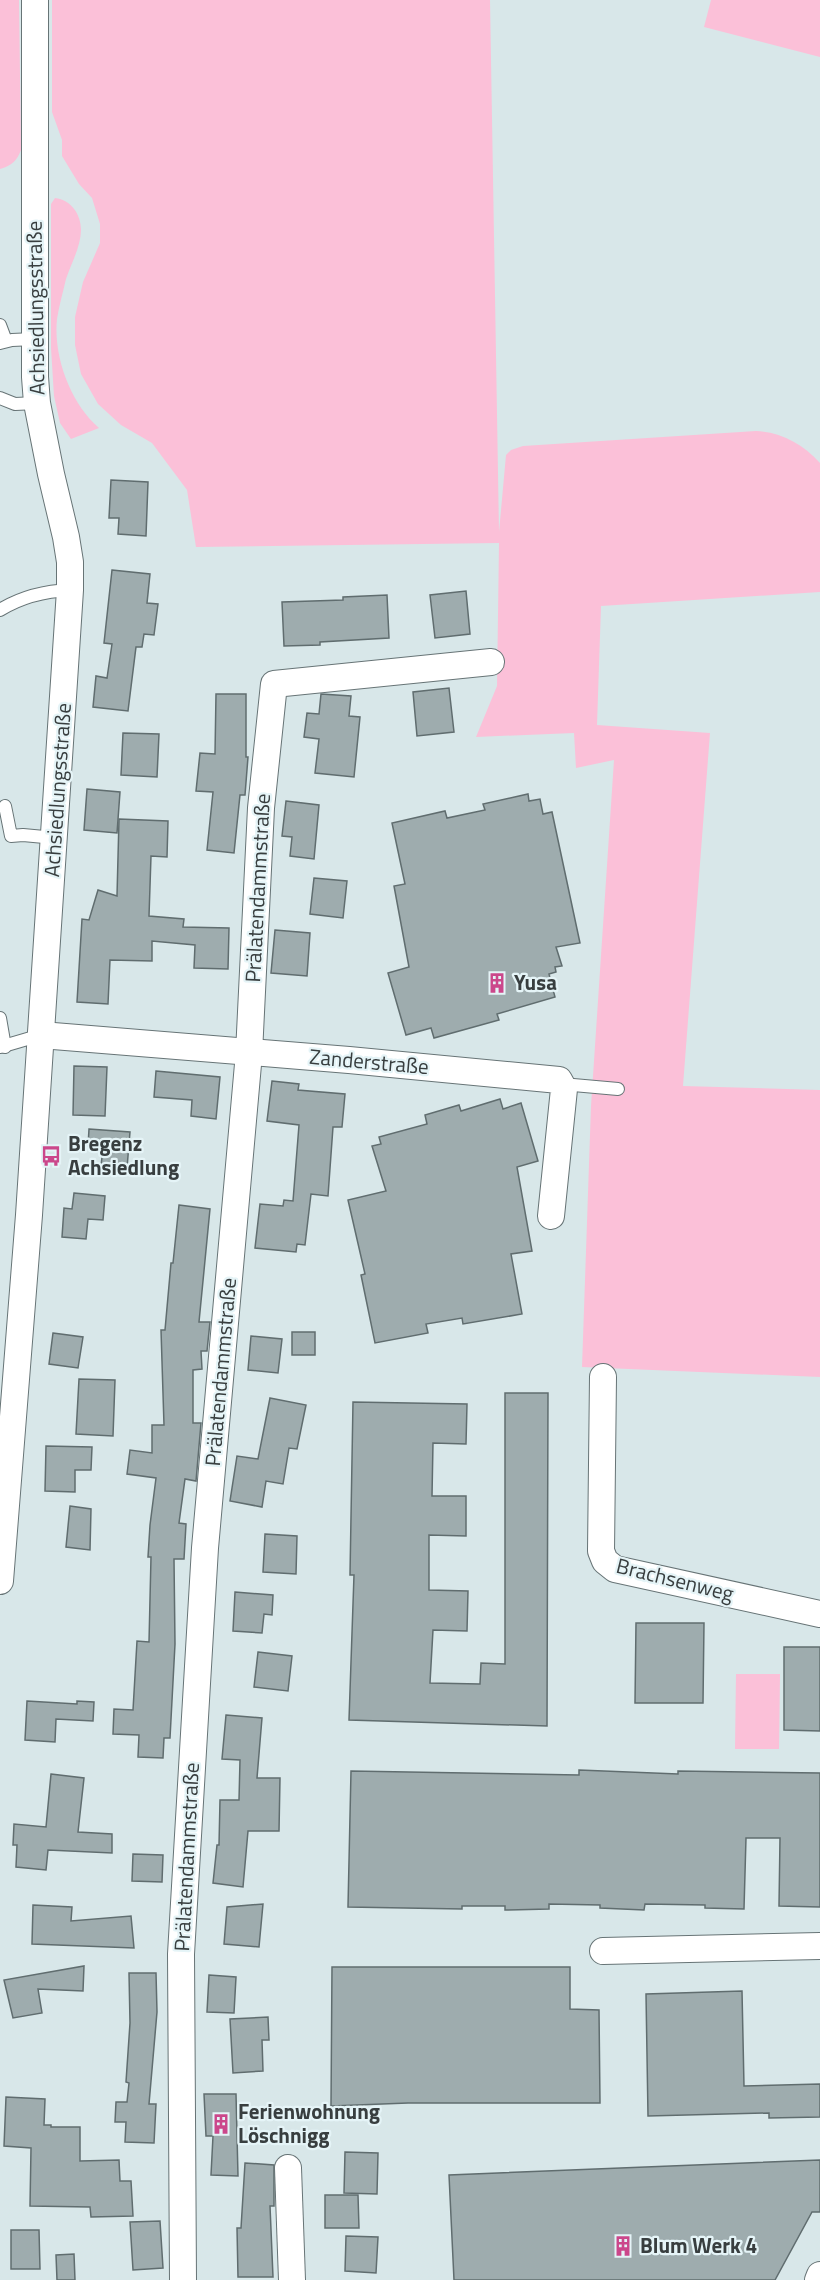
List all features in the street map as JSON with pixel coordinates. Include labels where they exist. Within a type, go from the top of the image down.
[{"type":"street","name":"Achsiedlungsstraße","points":[[0,1581],[55,838],[70,590],[70,562],[66,537],[37,403],[34,339],[35,0]]},
{"type":"street","name":"Prälatendammstraße","points":[[183,2280],[181,1954],[205,1548],[249,1053],[261,808],[274,684],[491,662]]},
{"type":"street","name":"Zanderstraße","points":[[41,1035],[554,1078],[562,1084]]},
{"type":"street","points":[[551,1216],[564,1089],[562,1084]]},
{"type":"street","name":"Brachsenweg","points":[[603,1377],[601,1551],[605,1561],[615,1569],[820,1614]]},
{"type":"street","points":[[603,1951],[820,1946]]},
{"type":"street","points":[[288,2168],[292,2280]]},
{"type":"street","points":[[818,2280],[820,2276]]},
{"type":"lane","points":[[0,325],[3,342],[34,339]]},
{"type":"lane","points":[[3,403],[23,405],[37,403]]},
{"type":"lane","points":[[0,610],[42,594],[70,590]]},
{"type":"lane","points":[[5,806],[11,836],[55,838]]},
{"type":"lane","points":[[0,1018],[2,1047],[41,1035]]},
{"type":"lane","points":[[562,1084],[618,1089]]},
{"type":"shaded area","points":[[0,0],[19,0],[21,150],[13,162],[0,169]]},
{"type":"shaded area","points":[[52,0],[490,0],[499,532],[506,455],[511,450],[523,446],[756,431],[791,440],[820,463],[820,592],[601,606],[597,725],[710,733],[683,1086],[820,1090],[820,1377],[582,1367],[591,1106],[614,760],[576,768],[574,733],[476,737],[497,686],[499,543],[196,547],[187,490],[152,443],[121,425],[98,404],[81,374],[75,345],[75,317],[83,282],[100,243],[100,224],[92,198],[79,184],[62,156],[62,140],[52,112]]},
{"type":"shaded area","points":[[711,0],[820,0],[820,57],[704,27]]},
{"type":"shaded area","points":[[55,198],[61,199],[74,209],[81,224],[79,242],[66,279],[57,319],[58,349],[72,393],[89,418],[99,428],[71,439],[60,423],[54,396],[51,348],[51,204]]},
{"type":"shaded area","points":[[736,1674],[780,1674],[779,1749],[735,1749]]},
{"type":"building","points":[[111,480],[148,482],[146,536],[118,534],[119,518],[109,518]]},
{"type":"building","points":[[112,570],[150,574],[147,603],[158,604],[154,635],[144,634],[142,647],[136,647],[128,711],[93,707],[96,676],[107,678],[112,644],[104,643]]},
{"type":"building","points":[[466,591],[470,634],[435,638],[430,595]]},
{"type":"building","points":[[387,595],[389,638],[284,646],[282,602],[343,600],[343,597]]},
{"type":"building","points":[[449,688],[454,732],[417,736],[413,692]]},
{"type":"building","points":[[216,694],[246,694],[246,757],[248,757],[245,795],[240,795],[234,853],[207,850],[213,792],[196,791],[200,753],[215,754]]},
{"type":"building","points":[[321,694],[351,696],[349,716],[360,717],[354,777],[315,773],[319,739],[304,737],[307,713],[319,714]]},
{"type":"building","points":[[123,733],[159,734],[157,777],[121,775]]},
{"type":"building","points":[[87,789],[120,792],[117,833],[84,830]]},
{"type":"building","points":[[528,794],[529,801],[540,799],[543,814],[552,812],[580,943],[556,947],[562,966],[555,967],[556,972],[549,974],[555,997],[497,1014],[499,1020],[434,1038],[431,1028],[406,1035],[388,973],[409,967],[394,886],[405,884],[392,823],[445,811],[447,818],[485,810],[483,804]]},
{"type":"building","points":[[286,801],[319,805],[314,859],[290,856],[292,837],[282,836]]},
{"type":"building","points":[[119,819],[168,821],[167,857],[151,856],[149,916],[184,919],[183,927],[229,928],[228,969],[194,968],[195,945],[152,941],[152,961],[110,960],[108,1004],[77,1002],[82,919],[89,920],[98,890],[117,896]]},
{"type":"building","points":[[314,878],[347,881],[343,918],[310,914]]},
{"type":"building","points":[[275,930],[310,933],[307,976],[271,973]]},
{"type":"building","points":[[74,1066],[107,1067],[105,1116],[73,1115]]},
{"type":"building","points":[[156,1071],[220,1077],[216,1119],[191,1116],[192,1100],[154,1097]]},
{"type":"building","points":[[272,1081],[299,1084],[298,1090],[345,1094],[342,1127],[333,1127],[328,1196],[311,1194],[305,1245],[297,1244],[296,1252],[255,1248],[260,1204],[283,1206],[284,1200],[293,1201],[299,1125],[267,1121]]},
{"type":"building","points":[[500,1099],[503,1109],[521,1103],[538,1161],[517,1167],[532,1251],[511,1254],[522,1314],[463,1324],[462,1318],[426,1324],[428,1333],[375,1343],[361,1275],[365,1274],[348,1200],[386,1191],[372,1146],[381,1144],[379,1137],[427,1124],[425,1115],[459,1105],[461,1111]]},
{"type":"building","points":[[89,1129],[130,1132],[127,1168],[101,1166],[103,1148],[88,1146]]},
{"type":"building","points":[[74,1193],[105,1196],[103,1220],[88,1219],[86,1239],[62,1237],[64,1208],[72,1209]]},
{"type":"building","points":[[179,1205],[210,1209],[199,1322],[210,1322],[207,1351],[201,1351],[202,1369],[193,1370],[193,1423],[201,1423],[196,1481],[185,1479],[179,1523],[186,1524],[184,1559],[174,1559],[175,1644],[170,1738],[164,1738],[163,1758],[138,1757],[139,1735],[113,1734],[114,1709],[133,1710],[137,1641],[149,1642],[151,1557],[148,1557],[156,1478],[127,1474],[130,1450],[152,1453],[152,1425],[164,1425],[161,1330],[165,1330]]},
{"type":"building","points":[[292,1332],[315,1332],[315,1355],[292,1355]]},
{"type":"building","points":[[53,1333],[83,1337],[78,1368],[49,1364]]},
{"type":"building","points":[[251,1336],[282,1339],[278,1373],[248,1370]]},
{"type":"building","points":[[79,1379],[115,1380],[113,1436],[76,1434]]},
{"type":"building","points":[[505,1393],[548,1393],[547,1726],[349,1720],[354,1575],[350,1575],[353,1402],[467,1404],[466,1444],[433,1443],[432,1496],[466,1496],[466,1536],[429,1535],[429,1590],[468,1591],[467,1631],[433,1630],[430,1683],[480,1684],[481,1663],[505,1664]]},
{"type":"building","points":[[270,1398],[306,1405],[297,1449],[289,1448],[283,1484],[266,1481],[262,1507],[230,1501],[237,1456],[258,1459]]},
{"type":"building","points":[[46,1446],[92,1447],[91,1470],[75,1470],[75,1492],[45,1491]]},
{"type":"building","points":[[70,1506],[91,1509],[90,1550],[66,1547]]},
{"type":"building","points":[[265,1534],[297,1536],[296,1574],[263,1572]]},
{"type":"building","points":[[235,1592],[273,1595],[272,1615],[264,1614],[262,1633],[233,1631]]},
{"type":"building","points":[[636,1623],[704,1623],[703,1703],[635,1703]]},
{"type":"building","points":[[784,1647],[820,1647],[820,1731],[784,1730]]},
{"type":"building","points":[[258,1652],[292,1656],[288,1691],[254,1687]]},
{"type":"building","points":[[27,1701],[77,1704],[77,1701],[94,1702],[93,1721],[56,1719],[55,1742],[25,1740]]},
{"type":"building","points":[[226,1715],[262,1718],[257,1778],[280,1778],[279,1831],[248,1831],[243,1887],[213,1883],[217,1845],[219,1845],[220,1800],[239,1800],[240,1760],[222,1759]]},
{"type":"building","points":[[579,1770],[678,1774],[678,1771],[820,1773],[820,1907],[779,1906],[780,1838],[746,1838],[744,1909],[705,1908],[705,1905],[645,1904],[644,1910],[600,1908],[600,1905],[549,1904],[549,1909],[505,1910],[505,1906],[462,1906],[462,1909],[348,1907],[351,1771],[579,1775]]},
{"type":"building","points":[[51,1774],[84,1778],[78,1832],[112,1834],[112,1853],[48,1850],[46,1870],[16,1867],[17,1845],[13,1845],[14,1824],[46,1827]]},
{"type":"building","points":[[133,1854],[163,1855],[162,1882],[132,1881]]},
{"type":"building","points":[[263,1904],[259,1947],[224,1944],[227,1907]]},
{"type":"building","points":[[33,1905],[72,1907],[71,1921],[131,1916],[134,1948],[32,1944]]},
{"type":"building","points":[[84,1966],[83,1991],[38,1989],[42,2013],[13,2018],[4,1980]]},
{"type":"building","points":[[332,1967],[570,1967],[570,2009],[599,2010],[600,2103],[408,2103],[331,2106]]},
{"type":"building","points":[[129,1973],[156,1973],[157,2012],[149,2104],[156,2104],[154,2143],[125,2142],[126,2122],[115,2122],[116,2102],[127,2102],[129,2083],[126,2082],[130,2023]]},
{"type":"building","points":[[209,1975],[236,1977],[234,2013],[207,2012]]},
{"type":"building","points":[[742,1991],[744,2086],[820,2084],[820,2117],[769,2118],[769,2113],[648,2116],[646,1994]]},
{"type":"building","points":[[268,2017],[269,2040],[262,2040],[263,2071],[233,2073],[230,2019]]},
{"type":"building","points":[[204,2094],[236,2094],[238,2176],[211,2175],[213,2136],[206,2136]]},
{"type":"building","points":[[6,2097],[45,2099],[44,2125],[80,2127],[80,2161],[119,2160],[120,2181],[131,2181],[133,2216],[91,2217],[90,2207],[30,2206],[31,2148],[4,2146]]},
{"type":"building","points":[[345,2152],[378,2153],[377,2194],[344,2193]]},
{"type":"building","name":"Blum Werk 4","points":[[820,2160],[820,2212],[812,2212],[775,2280],[454,2280],[449,2175]]},
{"type":"building","points":[[245,2163],[274,2165],[274,2206],[270,2206],[273,2277],[238,2277],[237,2228],[241,2228]]},
{"type":"building","points":[[325,2195],[358,2195],[359,2228],[325,2228]]},
{"type":"building","points":[[160,2221],[163,2268],[133,2270],[130,2222]]},
{"type":"building","points":[[11,2230],[39,2230],[40,2269],[11,2269]]},
{"type":"building","points":[[346,2236],[378,2237],[376,2273],[345,2271]]},
{"type":"building","points":[[74,2254],[75,2280],[57,2280],[56,2255]]},
{"type":"place","name":"Yusa","points":[[497,983]]},
{"type":"place","name":"Bregenz Achsiedlung","points":[[51,1156]]},
{"type":"place","name":"Ferienwohnung Löschnigg","points":[[221,2124]]},
{"type":"place","name":"Blum Werk 4","points":[[623,2246]]}]
